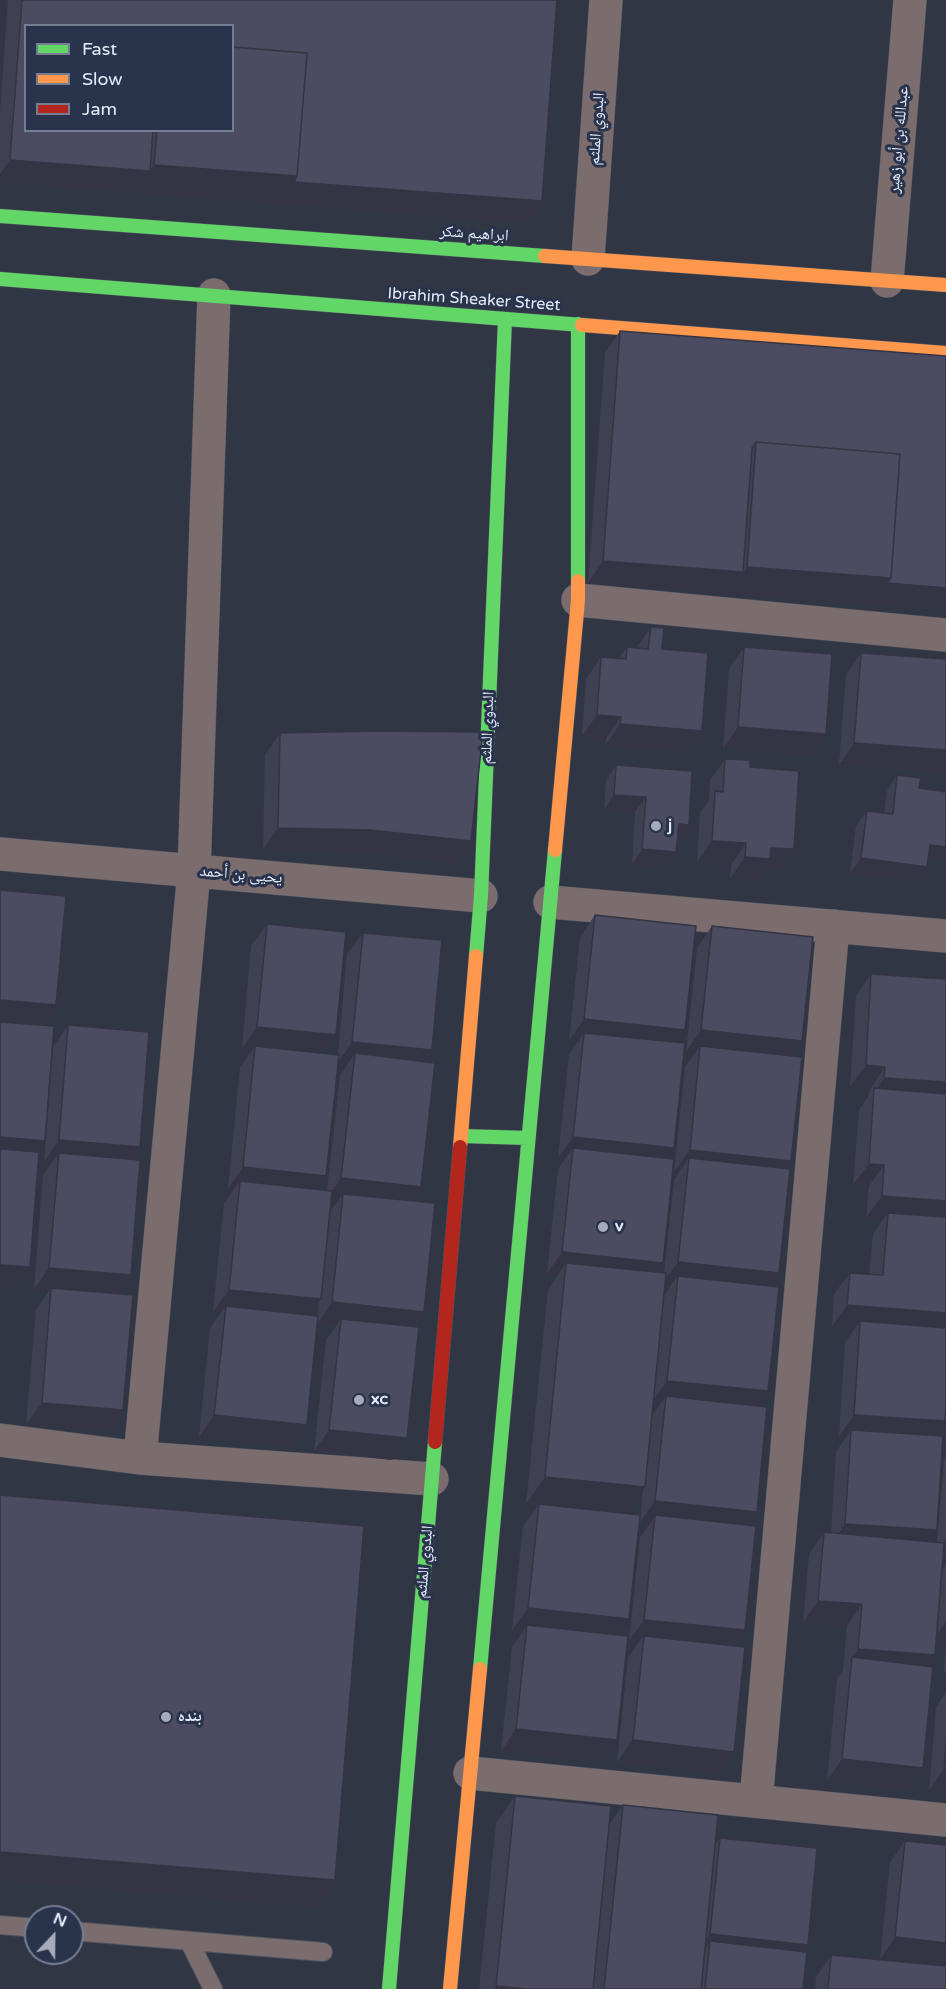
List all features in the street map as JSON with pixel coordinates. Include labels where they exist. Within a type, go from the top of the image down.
[{"type":"street","name":"البدوي الملثم","points":[[588,259],[606,0]]},
{"type":"street","name":"عبدالله بن أبو زهير","points":[[888,281],[910,0]]},
{"type":"street","name":"ابراهيم شكر","points":[[0,216],[946,285]]},
{"type":"street","name":"Ibrahim Sheaker Street","points":[[0,279],[946,353]]},
{"type":"street","points":[[140,1458],[194,871],[214,295]]},
{"type":"street","name":"البدوي الملثم","points":[[388,1989],[481,896],[505,319]]},
{"type":"street","points":[[450,1989],[578,600],[578,324]]},
{"type":"street","points":[[578,600],[946,635]]},
{"type":"street","name":"يحيى بن أحمد","points":[[0,854],[481,896]]},
{"type":"street","points":[[550,902],[946,936]]},
{"type":"street","points":[[756,1801],[833,926]]},
{"type":"street","points":[[461,1136],[528,1138]]},
{"type":"street","points":[[0,1440],[140,1458],[432,1479]]},
{"type":"street","points":[[470,1773],[946,1820]]},
{"type":"lane","points":[[0,1925],[24,1927]]},
{"type":"lane","points":[[84,1932],[323,1952]]},
{"type":"lane","points":[[189,1941],[213,1989]]},
{"type":"building","points":[[22,0],[557,0],[542,201],[294,182],[297,176],[307,53],[234,47],[234,24],[24,24],[24,132],[153,132],[150,171],[10,160]]},
{"type":"building","points":[[234,47],[307,53],[297,176],[154,165],[157,132],[234,132]]},
{"type":"building","points":[[620,331],[946,356],[946,588],[887,583],[891,578],[900,454],[756,442],[752,448],[743,572],[603,561]]},
{"type":"building","points":[[756,442],[900,454],[891,578],[747,567]]},
{"type":"building","points":[[651,627],[664,628],[662,649],[708,653],[702,731],[620,724],[621,717],[597,715],[601,657],[626,659],[627,647],[648,649]]},
{"type":"building","points":[[744,647],[832,654],[826,734],[738,727]]},
{"type":"building","points":[[861,653],[946,659],[946,750],[854,743]]},
{"type":"building","points":[[483,732],[471,841],[370,830],[278,828],[280,733]]},
{"type":"building","points":[[725,759],[750,760],[750,767],[799,771],[794,849],[771,848],[770,859],[745,857],[746,843],[712,841],[715,791],[723,792]]},
{"type":"building","name":"j","points":[[616,765],[692,771],[689,825],[679,824],[676,852],[642,849],[646,797],[614,795]]},
{"type":"building","points":[[897,775],[921,778],[919,788],[946,792],[946,847],[930,845],[927,867],[861,858],[867,811],[893,814]]},
{"type":"building","points":[[0,890],[66,896],[56,1005],[0,1000]]},
{"type":"building","points":[[595,915],[696,926],[685,1030],[584,1019]]},
{"type":"building","points":[[267,924],[346,932],[336,1035],[257,1027]]},
{"type":"building","points":[[712,926],[813,937],[802,1041],[701,1030]]},
{"type":"building","points":[[363,933],[442,940],[432,1050],[352,1042]]},
{"type":"building","points":[[871,974],[946,979],[946,1082],[884,1078],[885,1067],[866,1065]]},
{"type":"building","points":[[0,1022],[54,1026],[45,1141],[0,1137]]},
{"type":"building","points":[[68,1025],[149,1032],[140,1147],[59,1140]]},
{"type":"building","points":[[584,1033],[685,1043],[674,1148],[573,1137]]},
{"type":"building","points":[[255,1046],[339,1055],[326,1176],[243,1167]]},
{"type":"building","points":[[700,1046],[802,1057],[791,1161],[690,1150]]},
{"type":"building","points":[[355,1053],[435,1063],[421,1187],[341,1178]]},
{"type":"building","points":[[874,1088],[946,1094],[946,1201],[882,1196],[884,1165],[869,1164]]},
{"type":"building","name":"v","points":[[573,1148],[674,1159],[663,1263],[562,1252]]},
{"type":"building","points":[[0,1149],[39,1152],[30,1267],[0,1265]]},
{"type":"building","points":[[59,1153],[140,1160],[131,1275],[49,1268]]},
{"type":"building","points":[[689,1158],[790,1169],[779,1273],[678,1262]]},
{"type":"building","points":[[240,1181],[332,1191],[321,1299],[229,1290]]},
{"type":"building","points":[[343,1194],[435,1203],[424,1312],[332,1302]]},
{"type":"building","points":[[888,1213],[946,1217],[946,1313],[847,1305],[850,1273],[883,1275]]},
{"type":"building","points":[[566,1263],[666,1273],[645,1487],[545,1477]]},
{"type":"building","points":[[678,1276],[779,1287],[768,1391],[667,1381]]},
{"type":"building","points":[[51,1288],[133,1295],[123,1410],[42,1403]]},
{"type":"building","points":[[226,1306],[318,1316],[307,1425],[214,1415]]},
{"type":"building","name":"xc","points":[[341,1319],[419,1327],[407,1438],[329,1430]]},
{"type":"building","points":[[860,1321],[946,1328],[945,1421],[854,1415]]},
{"type":"building","points":[[666,1396],[767,1407],[757,1512],[655,1501]]},
{"type":"building","points":[[851,1430],[943,1436],[937,1530],[845,1524]]},
{"type":"building","name":"بنده","points":[[0,1495],[364,1526],[335,1880],[0,1852]]},
{"type":"building","points":[[539,1504],[640,1515],[629,1619],[528,1608]]},
{"type":"building","points":[[655,1515],[756,1526],[745,1630],[644,1620]]},
{"type":"building","points":[[824,1532],[944,1543],[935,1655],[858,1649],[862,1604],[818,1601]]},
{"type":"building","points":[[527,1625],[628,1636],[617,1740],[516,1729]]},
{"type":"building","points":[[644,1636],[745,1647],[734,1752],[633,1740]]},
{"type":"building","points":[[852,1657],[933,1667],[923,1768],[842,1759]]},
{"type":"building","points":[[946,1742],[946,1769],[944,1769]]},
{"type":"building","points":[[515,1796],[611,1806],[593,1989],[526,1989],[496,1986]]},
{"type":"building","points":[[623,1805],[718,1815],[701,1989],[604,1989]]},
{"type":"building","points":[[720,1838],[817,1848],[808,1945],[710,1934]]},
{"type":"building","points":[[905,1841],[946,1845],[946,1943],[895,1937]]},
{"type":"building","points":[[710,1941],[807,1952],[803,1989],[705,1989]]},
{"type":"building","points":[[831,1955],[946,1966],[946,1989],[828,1989]]},
{"type":"traffic: fast","points":[[0,216],[545,256]]},
{"type":"traffic: fast","points":[[0,279],[582,325]]},
{"type":"traffic: fast","points":[[476,956],[481,896],[505,319]]},
{"type":"traffic: fast","points":[[578,324],[578,581]]},
{"type":"traffic: fast","points":[[480,1669],[555,850]]},
{"type":"traffic: fast","points":[[461,1136],[528,1138]]},
{"type":"traffic: fast","points":[[389,1989],[435,1442]]},
{"type":"traffic: slow","points":[[545,256],[946,285]]},
{"type":"traffic: slow","points":[[582,325],[946,353]]},
{"type":"traffic: slow","points":[[555,850],[578,581]]},
{"type":"traffic: slow","points":[[460,1147],[476,956]]},
{"type":"traffic: slow","points":[[450,1989],[480,1669]]},
{"type":"traffic: jam","points":[[435,1442],[460,1147]]},
{"type":"place","name":"j","points":[[656,826]]},
{"type":"place","name":"v","points":[[603,1227]]},
{"type":"place","name":"xc","points":[[359,1400]]},
{"type":"place","name":"بنده","points":[[166,1717]]}]
